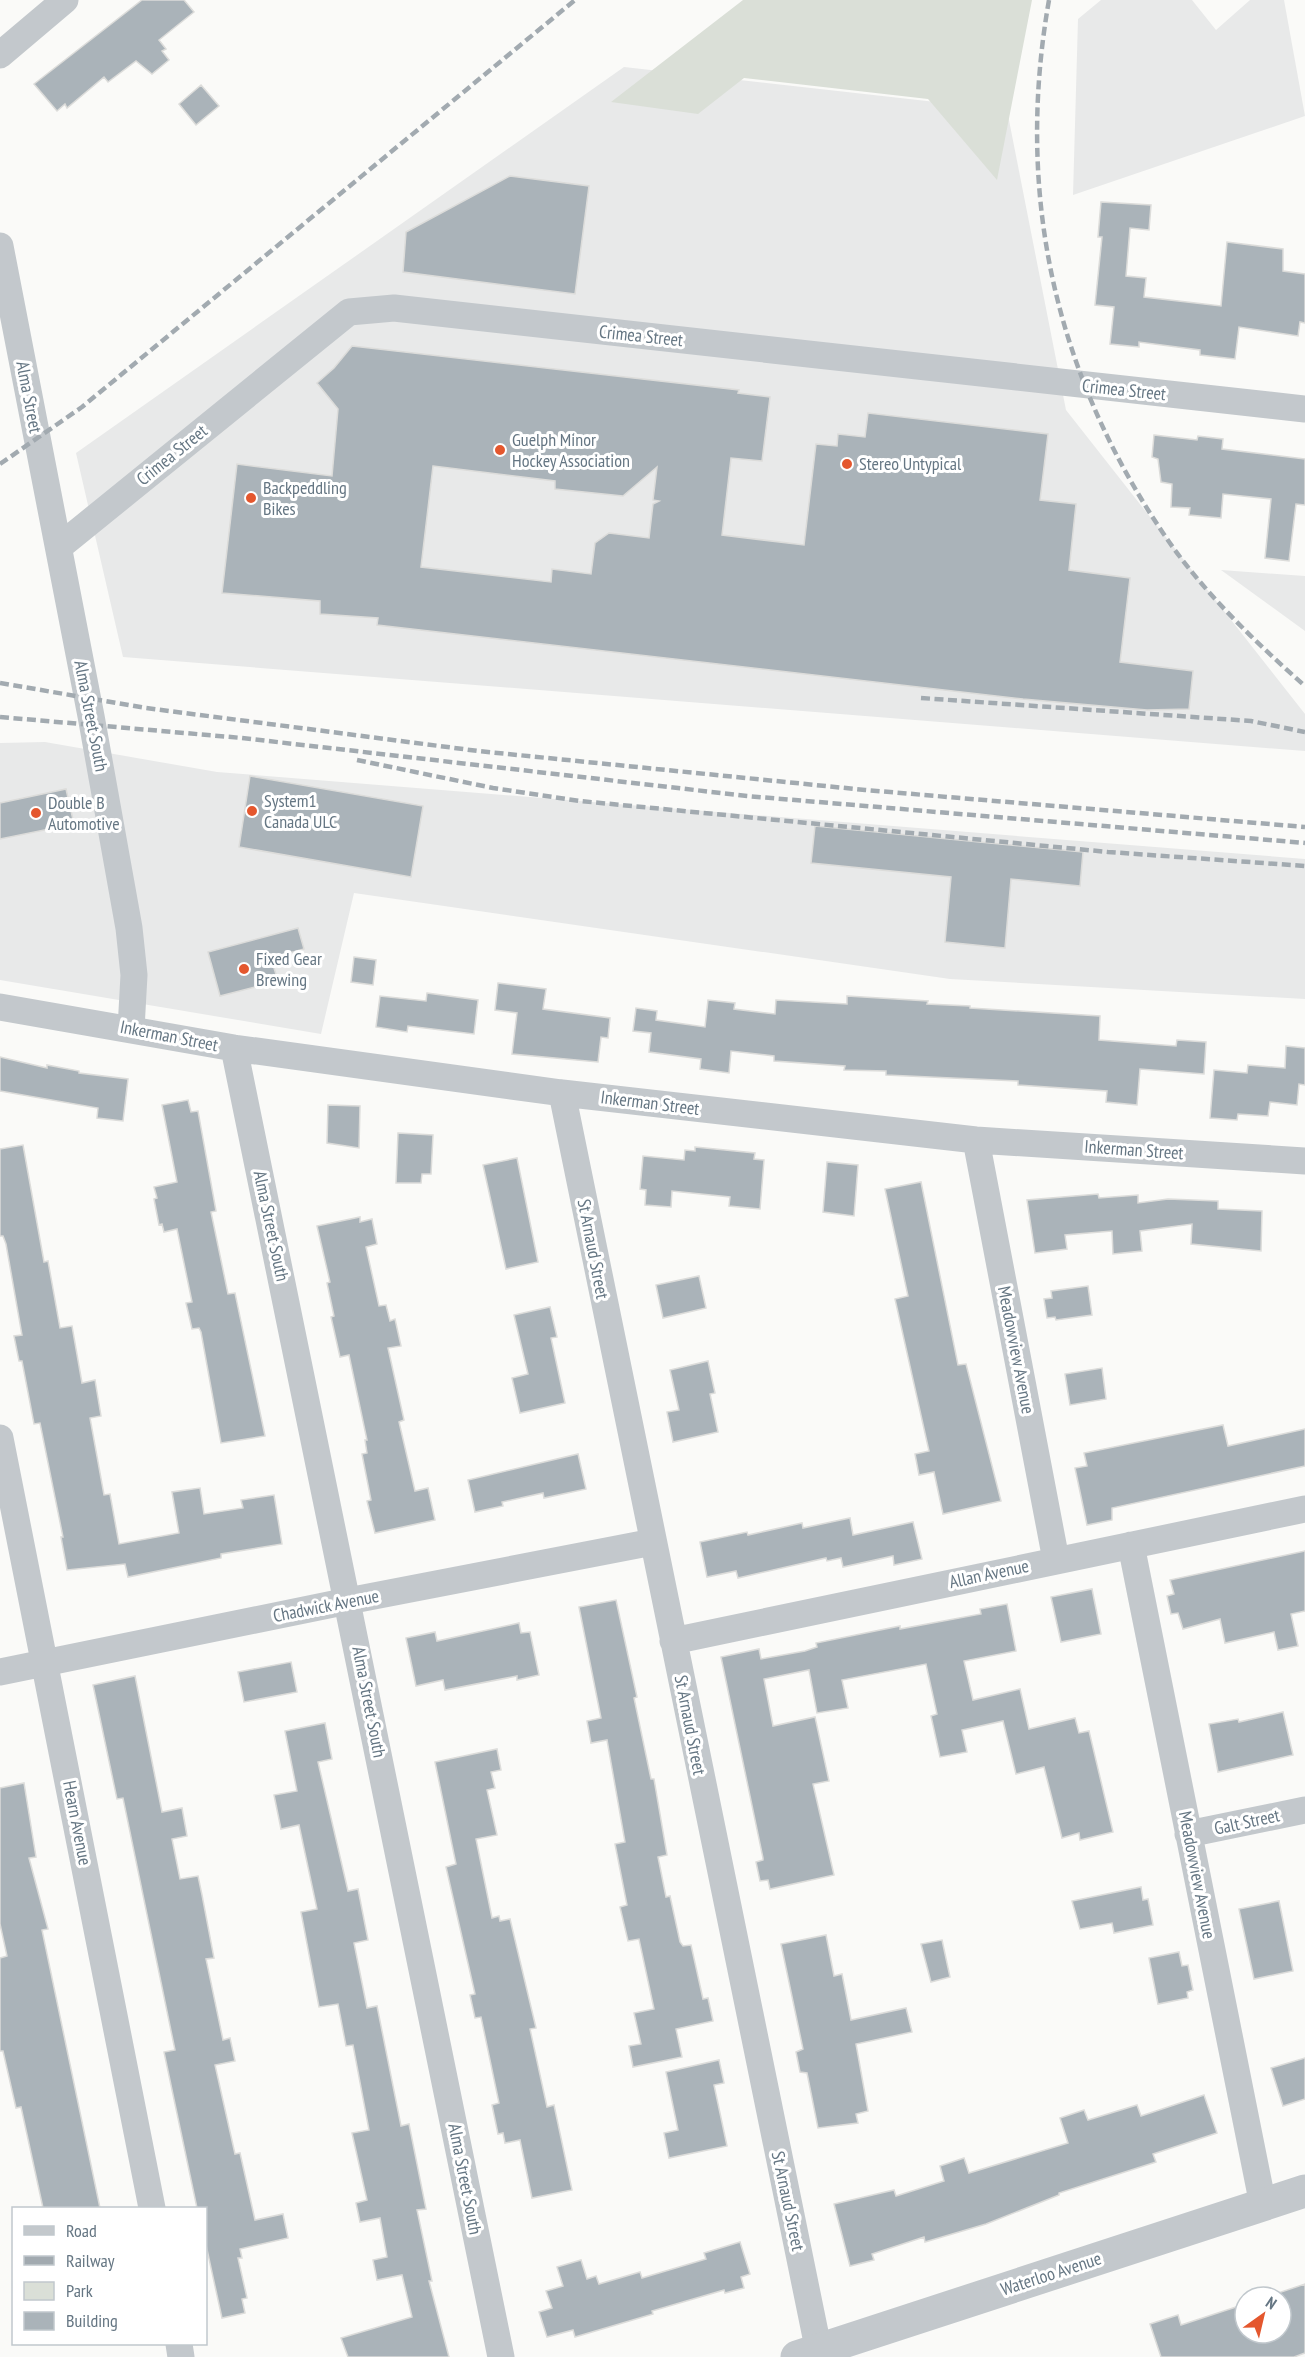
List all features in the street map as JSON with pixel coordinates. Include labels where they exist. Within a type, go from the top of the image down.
[{"type":"street","points":[[0,55],[65,0]]},
{"type":"street","name":"Alma Street","points":[[0,246],[8,331],[59,547]]},
{"type":"street","name":"Crimea Street","points":[[59,547],[349,312],[394,308],[1305,409]]},
{"type":"street","name":"Alma Street South","points":[[59,547],[129,928],[134,975],[131,1029]]},
{"type":"street","name":"Inkerman Street","points":[[0,1007],[234,1048],[562,1093],[976,1140],[1305,1161]]},
{"type":"street","name":"Alma Street South","points":[[234,1048],[501,2357]]},
{"type":"street","name":"St Arnaud Street","points":[[562,1093],[674,1641],[812,2355]]},
{"type":"street","name":"Meadowview Avenue","points":[[976,1140],[1056,1560]]},
{"type":"street","name":"Hearn Avenue","points":[[0,1438],[152,2207]]},
{"type":"street","name":"Allan Avenue","points":[[674,1641],[1305,1509]]},
{"type":"street","name":"Chadwick Avenue","points":[[0,1672],[653,1542]]},
{"type":"street","name":"Meadowview Avenue","points":[[1131,1545],[1263,2205]]},
{"type":"street","name":"Galt Street","points":[[1188,1834],[1305,1810]]},
{"type":"street","name":"Waterloo Avenue","points":[[812,2355],[1305,2191]]},
{"type":"shaded area","points":[[1101,0],[1192,0],[1216,30],[1250,0],[1284,0],[1305,116],[1073,195],[1078,19]]},
{"type":"shaded area","points":[[624,67],[1007,110],[1066,410],[1305,714],[1305,751],[123,657],[76,453]]},
{"type":"shaded area","points":[[1221,570],[1305,576],[1305,631]]},
{"type":"shaded area","points":[[45,742],[217,772],[1305,859],[1305,999],[950,979],[354,893],[321,1034],[0,980],[0,743]]},
{"type":"green space","points":[[743,0],[1032,0],[997,180],[928,99],[744,78],[698,114],[611,102]]},
{"type":"building","points":[[142,0],[184,0],[194,12],[159,40],[166,49],[162,51],[169,60],[152,74],[136,61],[108,82],[104,77],[67,108],[65,104],[57,111],[34,84]]},
{"type":"building","points":[[201,85],[219,106],[196,125],[179,104]]},
{"type":"building","points":[[510,176],[589,186],[575,294],[403,272],[406,232]]},
{"type":"building","points":[[1101,202],[1151,205],[1149,230],[1130,228],[1126,276],[1146,278],[1144,297],[1221,306],[1227,242],[1283,249],[1283,271],[1305,274],[1305,323],[1300,322],[1298,336],[1239,327],[1235,359],[1200,355],[1200,350],[1139,342],[1139,347],[1110,344],[1114,307],[1095,305],[1102,237],[1098,237]]},
{"type":"building","points":[[352,346],[739,390],[738,393],[770,397],[762,461],[731,458],[722,535],[804,545],[816,444],[837,446],[838,434],[865,437],[868,413],[1048,434],[1040,500],[1076,504],[1069,570],[1130,578],[1120,662],[1193,671],[1189,709],[1147,710],[1023,699],[377,625],[378,618],[320,614],[320,601],[222,593],[237,464],[332,476],[338,409],[317,383],[334,368]],"holes":[[[433,466],[555,481],[555,489],[623,496],[657,467],[653,500],[659,501],[653,504],[649,538],[609,533],[595,543],[591,574],[552,569],[551,582],[421,567]]]},
{"type":"building","points":[[1154,435],[1197,440],[1198,436],[1223,439],[1222,449],[1305,459],[1305,505],[1296,504],[1289,561],[1265,558],[1271,499],[1223,494],[1221,518],[1189,515],[1190,508],[1171,507],[1172,484],[1161,482],[1158,459],[1152,457]]},
{"type":"building","points":[[250,776],[423,806],[411,877],[239,847]]},
{"type":"building","name":"Double B Automotive","points":[[66,789],[74,824],[0,839],[0,803]]},
{"type":"building","points":[[815,826],[1083,852],[1080,886],[1011,879],[1005,948],[945,942],[951,877],[811,863]]},
{"type":"building","name":"Fixed Gear Brewing","points":[[298,928],[304,949],[271,958],[278,981],[220,996],[208,952]]},
{"type":"building","points":[[354,957],[376,960],[373,985],[351,982]]},
{"type":"building","points":[[498,983],[546,989],[543,1009],[610,1018],[608,1038],[601,1037],[598,1062],[512,1054],[517,1013],[495,1010]]},
{"type":"building","points":[[427,993],[478,1000],[474,1034],[408,1026],[407,1032],[376,1027],[380,996],[426,1001]]},
{"type":"building","points":[[847,996],[928,1001],[927,1004],[970,1006],[970,1008],[1100,1016],[1099,1040],[1176,1046],[1177,1040],[1206,1042],[1204,1074],[1140,1069],[1137,1105],[1106,1102],[1107,1091],[1018,1085],[1018,1081],[886,1075],[886,1071],[844,1070],[845,1066],[774,1061],[774,1056],[731,1051],[729,1073],[700,1069],[701,1059],[649,1052],[651,1033],[633,1031],[636,1008],[657,1011],[656,1020],[705,1027],[708,1000],[735,1003],[734,1009],[775,1014],[776,1000],[847,1004]]},
{"type":"building","points":[[1286,1046],[1305,1048],[1305,1085],[1299,1084],[1297,1105],[1270,1102],[1268,1116],[1238,1114],[1237,1120],[1210,1118],[1214,1070],[1247,1073],[1248,1065],[1285,1068]]},
{"type":"building","points":[[0,1057],[47,1068],[47,1065],[79,1071],[79,1073],[128,1079],[123,1121],[97,1118],[98,1108],[0,1091]]},
{"type":"building","points":[[188,1100],[191,1112],[198,1111],[216,1211],[211,1212],[228,1294],[235,1293],[265,1436],[221,1443],[201,1332],[199,1328],[192,1329],[186,1303],[192,1302],[177,1229],[164,1232],[162,1224],[159,1225],[154,1187],[177,1182],[162,1105]]},
{"type":"building","points":[[328,1105],[360,1106],[359,1148],[327,1143]]},
{"type":"building","points":[[398,1133],[433,1135],[431,1174],[422,1174],[421,1183],[396,1183]]},
{"type":"building","points":[[23,1145],[44,1262],[48,1261],[60,1328],[72,1326],[82,1383],[95,1380],[101,1416],[90,1418],[104,1495],[110,1494],[119,1544],[179,1533],[172,1492],[200,1488],[204,1514],[243,1508],[241,1500],[274,1495],[282,1544],[221,1554],[221,1558],[128,1577],[125,1564],[67,1570],[61,1537],[63,1537],[40,1423],[34,1424],[22,1361],[19,1361],[14,1336],[22,1335],[6,1244],[3,1236],[0,1236],[0,1149]]},
{"type":"building","points":[[695,1147],[755,1153],[754,1159],[764,1160],[760,1209],[729,1206],[730,1197],[672,1191],[671,1207],[645,1205],[646,1190],[640,1189],[643,1156],[684,1160],[685,1150],[695,1151]]},
{"type":"building","points":[[517,1158],[538,1262],[506,1269],[483,1165]]},
{"type":"building","points":[[827,1162],[858,1165],[854,1216],[823,1212]]},
{"type":"building","points":[[921,1182],[958,1365],[966,1364],[1001,1501],[943,1514],[934,1472],[919,1475],[915,1454],[929,1451],[895,1299],[908,1296],[885,1189]]},
{"type":"building","points":[[1098,1194],[1099,1198],[1138,1195],[1138,1203],[1168,1199],[1218,1201],[1218,1209],[1262,1211],[1261,1251],[1191,1244],[1192,1224],[1140,1231],[1142,1251],[1113,1254],[1112,1231],[1065,1235],[1067,1249],[1035,1253],[1027,1200]]},
{"type":"building","points":[[360,1217],[360,1222],[372,1219],[377,1244],[366,1247],[379,1306],[386,1305],[390,1321],[395,1319],[401,1346],[388,1348],[404,1420],[399,1422],[415,1491],[428,1488],[435,1520],[375,1533],[367,1501],[371,1500],[362,1454],[367,1453],[365,1440],[367,1440],[349,1355],[340,1357],[331,1317],[334,1316],[327,1283],[330,1282],[317,1226]]},
{"type":"building","points":[[699,1276],[706,1308],[663,1318],[656,1285]]},
{"type":"building","points":[[1088,1286],[1092,1315],[1056,1320],[1055,1317],[1047,1318],[1044,1299],[1052,1298],[1051,1291]]},
{"type":"building","points":[[550,1307],[557,1337],[551,1338],[565,1403],[520,1413],[512,1378],[528,1374],[514,1315]]},
{"type":"building","points":[[708,1361],[715,1393],[710,1394],[718,1432],[673,1442],[667,1412],[679,1410],[670,1370]]},
{"type":"building","points":[[1102,1368],[1106,1399],[1070,1405],[1065,1374]]},
{"type":"building","points":[[1223,1425],[1228,1446],[1305,1429],[1305,1466],[1112,1508],[1112,1520],[1087,1525],[1075,1468],[1087,1466],[1084,1453]]},
{"type":"building","points":[[578,1454],[586,1489],[544,1498],[543,1493],[502,1502],[503,1506],[475,1512],[468,1480]]},
{"type":"building","points":[[850,1518],[853,1535],[913,1522],[922,1559],[894,1565],[893,1556],[843,1567],[841,1558],[827,1561],[826,1558],[738,1578],[736,1571],[707,1577],[700,1542],[747,1532],[748,1535],[802,1523],[803,1528]]},
{"type":"building","points":[[1305,1551],[1305,1611],[1291,1614],[1298,1646],[1278,1650],[1274,1632],[1225,1643],[1220,1619],[1183,1629],[1178,1613],[1171,1614],[1167,1596],[1174,1594],[1170,1580]]},
{"type":"building","points":[[1092,1589],[1101,1634],[1061,1642],[1051,1597]]},
{"type":"building","points":[[616,1600],[637,1697],[634,1698],[651,1779],[654,1779],[667,1855],[658,1857],[666,1897],[670,1896],[680,1942],[683,1946],[691,1945],[703,1999],[708,1998],[713,2021],[676,2029],[682,2057],[633,2067],[629,2046],[641,2044],[634,2013],[654,2009],[639,1939],[628,1941],[620,1907],[627,1905],[615,1844],[625,1842],[607,1740],[591,1743],[587,1721],[601,1718],[579,1607]]},
{"type":"building","points":[[1007,1604],[1016,1651],[964,1661],[973,1700],[1020,1689],[1029,1729],[1075,1718],[1079,1733],[1089,1731],[1113,1832],[1080,1840],[1079,1833],[1062,1838],[1044,1767],[1016,1774],[1003,1721],[962,1730],[967,1752],[940,1757],[931,1716],[937,1714],[926,1664],[842,1680],[848,1708],[817,1713],[809,1670],[764,1679],[773,1726],[815,1717],[829,1781],[813,1784],[834,1875],[770,1889],[768,1880],[760,1881],[756,1862],[763,1858],[721,1657],[759,1649],[761,1659],[805,1651],[817,1647],[816,1643],[900,1626],[900,1629],[981,1614],[980,1609]]},
{"type":"building","points":[[519,1623],[521,1633],[530,1632],[539,1675],[517,1680],[517,1676],[445,1690],[443,1680],[416,1686],[406,1638],[435,1632],[437,1641]]},
{"type":"building","points":[[291,1662],[297,1692],[244,1702],[238,1672]]},
{"type":"building","points":[[135,1676],[162,1812],[182,1808],[187,1836],[172,1839],[180,1879],[198,1876],[202,1895],[214,1958],[206,1959],[223,2040],[230,2038],[235,2061],[215,2065],[235,2154],[240,2153],[255,2220],[283,2214],[288,2238],[240,2249],[242,2258],[238,2258],[247,2298],[242,2299],[245,2313],[222,2318],[207,2250],[207,2207],[197,2207],[164,2052],[175,2050],[123,1798],[117,1799],[93,1685]]},
{"type":"building","points":[[1283,1712],[1293,1755],[1218,1772],[1209,1724],[1238,1719],[1239,1722]]},
{"type":"building","points":[[325,1723],[332,1759],[318,1762],[348,1891],[358,1889],[368,1940],[354,1943],[367,2008],[377,2006],[401,2126],[409,2124],[426,2209],[417,2210],[432,2281],[429,2281],[449,2357],[348,2357],[341,2338],[412,2317],[402,2275],[377,2280],[373,2260],[387,2257],[380,2218],[360,2222],[356,2203],[367,2200],[352,2133],[369,2130],[353,2045],[346,2046],[338,2004],[319,2007],[301,1912],[317,1909],[299,1825],[281,1829],[274,1795],[297,1791],[285,1731]]},
{"type":"building","points":[[497,1749],[501,1770],[491,1772],[495,1788],[487,1790],[497,1835],[476,1839],[492,1918],[499,1916],[500,1921],[510,1919],[536,2028],[530,2029],[547,2107],[554,2105],[572,2190],[532,2198],[520,2140],[505,2143],[503,2133],[498,2134],[492,2105],[499,2103],[481,2017],[475,2018],[470,1995],[475,1994],[446,1867],[456,1864],[435,1762]]},
{"type":"building","points":[[24,1783],[36,1857],[29,1858],[48,1929],[42,1930],[100,2207],[43,2207],[21,2107],[16,2108],[3,2051],[0,2051],[0,1958],[7,1956],[0,1924],[0,1788]]},
{"type":"building","points":[[1141,1887],[1143,1900],[1148,1899],[1153,1925],[1114,1933],[1112,1923],[1080,1929],[1072,1901]]},
{"type":"building","points":[[1279,1901],[1293,1971],[1254,1979],[1239,1909]]},
{"type":"building","points":[[826,1935],[834,1976],[842,1974],[851,2020],[906,2008],[912,2032],[856,2044],[868,2111],[856,2114],[858,2123],[818,2128],[807,2073],[800,2072],[796,2052],[803,2049],[781,1944]]},
{"type":"building","points":[[942,1940],[950,1977],[931,1982],[921,1944]]},
{"type":"building","points":[[1179,1952],[1182,1966],[1188,1965],[1193,1990],[1187,1992],[1188,1998],[1158,2004],[1149,1958]]},
{"type":"building","points":[[1305,2058],[1305,2099],[1283,2106],[1271,2068]]},
{"type":"building","points":[[719,2060],[724,2083],[714,2085],[727,2146],[669,2158],[664,2133],[678,2130],[666,2072]]},
{"type":"building","points":[[1204,2095],[1217,2133],[1153,2154],[1156,2162],[1059,2193],[1059,2195],[986,2224],[925,2242],[924,2237],[872,2254],[874,2260],[850,2266],[834,2204],[894,2190],[896,2196],[944,2181],[940,2166],[964,2158],[969,2173],[1068,2143],[1060,2118],[1084,2110],[1088,2120],[1137,2105],[1141,2116]]},
{"type":"building","points":[[740,2242],[750,2274],[741,2277],[744,2288],[725,2293],[724,2290],[575,2337],[573,2330],[547,2337],[539,2312],[552,2308],[546,2291],[563,2286],[557,2267],[581,2260],[587,2279],[596,2276],[599,2284],[640,2272],[642,2278],[706,2259],[704,2253]]},
{"type":"building","points":[[1305,2284],[1305,2353],[1294,2357],[1161,2357],[1150,2324],[1178,2315],[1181,2325],[1233,2308],[1233,2345],[1293,2345],[1293,2288]]},
{"type":"railway","points":[[0,464],[82,407],[575,0]]},
{"type":"railway","points":[[1049,0],[1040,71],[1037,142],[1041,210],[1052,278],[1070,344],[1094,408],[1125,471],[1163,533],[1194,574],[1229,614],[1305,686]]},
{"type":"railway","points":[[0,683],[146,708],[478,751],[865,790],[1305,827]]},
{"type":"railway","points":[[921,698],[1251,721],[1305,732]]},
{"type":"railway","points":[[0,717],[242,738],[747,796],[1305,843]]},
{"type":"railway","points":[[357,760],[493,788],[580,801],[1108,852],[1305,866]]},
{"type":"place","name":"Guelph Minor Hockey Association","points":[[500,450]]},
{"type":"place","name":"Stereo Untypical","points":[[847,464]]},
{"type":"place","name":"Backpeddling Bikes","points":[[251,498]]},
{"type":"place","name":"System1 Canada ULC","points":[[252,811]]},
{"type":"place","name":"Double B Automotive","points":[[36,813]]},
{"type":"place","name":"Fixed Gear Brewing","points":[[244,969]]}]
